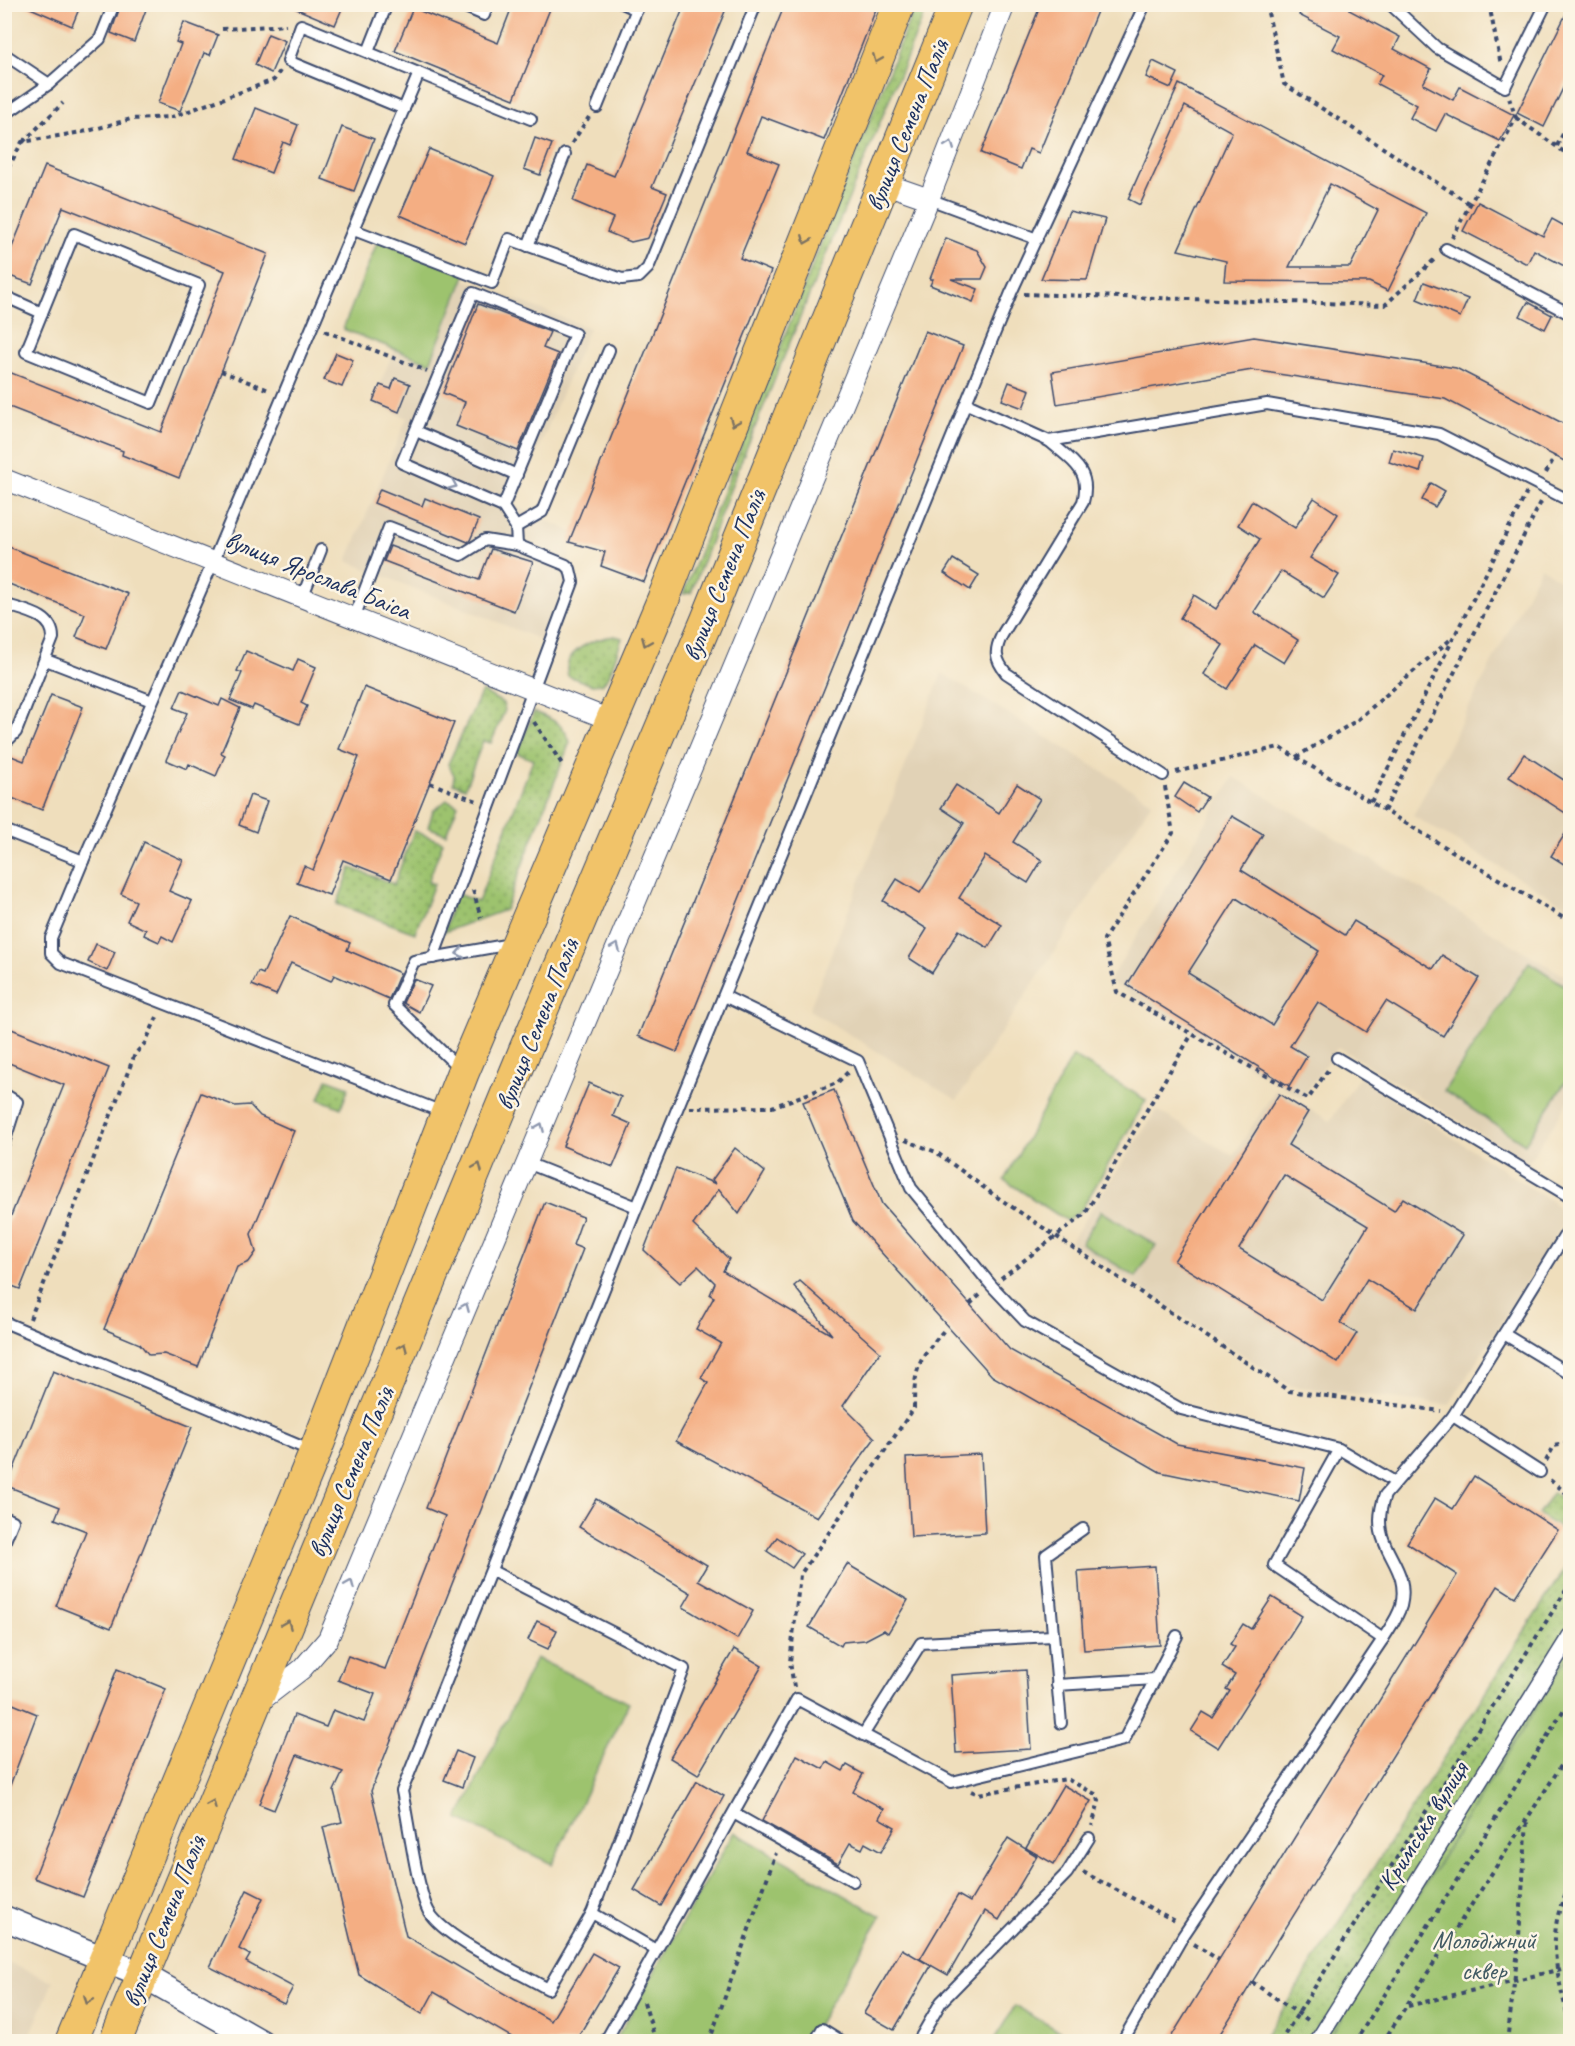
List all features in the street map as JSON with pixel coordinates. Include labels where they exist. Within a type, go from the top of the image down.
[{"type":"main road","name":"вулиця Семена Палія","points":[[71,2042],[315,1452],[463,1072],[663,600],[899,4]]},
{"type":"main road","name":"вулиця Семена Палія","points":[[115,2042],[251,1709],[707,620],[956,4]]},
{"type":"main road","points":[[663,600],[707,620]]},
{"type":"street","points":[[251,1709],[302,1669],[328,1639],[525,1162],[929,199],[1005,4]]},
{"type":"street","points":[[883,183],[929,199]]},
{"type":"street","name":"вулиця Ярослава Баіса","points":[[4,479],[612,721]]},
{"type":"street","name":"Кримська вулиця","points":[[1320,2036],[1570,1636]]},
{"type":"street","points":[[4,1918],[141,1974],[261,2042]]},
{"type":"lane","points":[[4,115],[49,84],[100,39],[114,4]]},
{"type":"lane","points":[[368,52],[387,4]]},
{"type":"lane","points":[[458,4],[484,15],[488,4]]},
{"type":"lane","points":[[597,107],[638,7],[624,4]]},
{"type":"lane","points":[[354,230],[492,283],[509,239],[622,279],[634,279],[644,273],[756,4]]},
{"type":"lane","points":[[492,1570],[684,1669],[592,1913],[548,1989],[446,1930],[429,1912],[422,1890],[402,1791],[637,1207],[1011,293],[1145,4]]},
{"type":"lane","points":[[1390,4],[1437,48],[1505,87],[1546,4]]},
{"type":"lane","points":[[404,109],[288,61],[301,25],[531,119]]},
{"type":"lane","points":[[4,54],[49,84]]},
{"type":"lane","points":[[419,73],[284,397],[83,861],[51,938],[51,953],[61,963],[448,1114]]},
{"type":"lane","points":[[528,246],[565,154]]},
{"type":"lane","points":[[929,199],[1037,239]]},
{"type":"lane","points":[[74,234],[199,285],[151,403],[26,352],[42,313],[74,234]]},
{"type":"lane","points":[[1446,249],[1570,314]]},
{"type":"lane","points":[[503,507],[574,334],[473,293],[402,463],[503,507],[516,527],[517,545]]},
{"type":"lane","points":[[4,296],[42,313]]},
{"type":"lane","points":[[516,527],[542,512],[609,350]]},
{"type":"lane","points":[[966,404],[1049,441],[1076,465],[1084,476],[1087,488],[1083,502],[1002,635],[996,648],[997,661],[1006,673],[1163,775]]},
{"type":"lane","points":[[1049,441],[1268,404],[1439,434],[1570,501]]},
{"type":"lane","points":[[416,431],[517,475]]},
{"type":"lane","points":[[354,618],[389,527],[461,555],[485,540],[517,545],[560,561],[570,569],[573,575],[573,582],[535,690],[433,958]]},
{"type":"lane","points":[[302,598],[321,550]]},
{"type":"lane","points":[[4,604],[46,619],[53,627],[53,638],[46,660],[16,732],[9,739],[4,739]]},
{"type":"lane","points":[[46,660],[152,701]]},
{"type":"lane","points":[[4,830],[83,861]]},
{"type":"lane","points":[[463,1072],[394,1005],[414,960],[518,943]]},
{"type":"lane","points":[[724,996],[858,1061],[910,1188],[991,1285],[1025,1321],[1181,1409],[1339,1449],[1395,1482]]},
{"type":"lane","points":[[1336,1058],[1570,1197]]},
{"type":"lane","points":[[4,1094],[17,1102],[4,1143]]},
{"type":"lane","points":[[525,1162],[637,1207]]},
{"type":"lane","points":[[1122,2042],[1186,1932],[1383,1639],[1401,1607],[1402,1584],[1396,1562],[1383,1544],[1378,1528],[1379,1511],[1385,1495],[1453,1416],[1570,1227]]},
{"type":"lane","points":[[4,1322],[315,1452]]},
{"type":"lane","points":[[1503,1334],[1570,1374]]},
{"type":"lane","points":[[1453,1416],[1540,1472]]},
{"type":"lane","points":[[1339,1449],[1274,1565],[1383,1639]]},
{"type":"lane","points":[[4,1517],[13,1521],[4,1543]]},
{"type":"lane","points":[[1060,1723],[1046,1555],[1083,1529]]},
{"type":"lane","points":[[863,1735],[921,1643],[1053,1636]]},
{"type":"lane","points":[[605,2042],[797,1700],[952,1782],[1125,1740],[1177,1636]]},
{"type":"lane","points":[[1058,1685],[1155,1680]]},
{"type":"lane","points":[[735,1814],[853,1881]]},
{"type":"lane","points":[[918,2042],[941,2002],[1072,1866],[1089,1838]]},
{"type":"lane","points":[[592,1913],[656,1950]]},
{"type":"lane","points":[[815,2042],[822,2029],[843,2042]]},
{"type":"path","points":[[1266,4],[1284,84],[1470,204]]},
{"type":"path","points":[[1489,4],[1505,87],[1516,118],[1570,156]]},
{"type":"path","points":[[222,29],[301,25]]},
{"type":"path","points":[[22,142],[88,131],[131,119],[172,117],[274,80],[288,61]]},
{"type":"path","points":[[4,176],[22,142],[63,103]]},
{"type":"path","points":[[565,154],[597,107]]},
{"type":"path","points":[[1011,293],[1385,305],[1446,249],[1516,118]]},
{"type":"path","points":[[1557,146],[1570,120]]},
{"type":"path","points":[[313,327],[439,375]]},
{"type":"path","points":[[221,371],[284,397]]},
{"type":"path","points":[[1371,802],[1454,636],[1555,456]]},
{"type":"path","points":[[1384,811],[1540,484]]},
{"type":"path","points":[[1296,757],[1356,721],[1454,636]]},
{"type":"path","points":[[526,711],[562,764]]},
{"type":"path","points":[[1336,1058],[1308,1098],[1117,992],[1104,939],[1173,833],[1163,775],[1279,747],[1570,922]]},
{"type":"path","points":[[430,783],[490,806]]},
{"type":"path","points":[[25,1331],[135,1054],[146,1043],[163,1003]]},
{"type":"path","points":[[991,1285],[1085,1214],[1192,1034]]},
{"type":"path","points":[[678,1108],[772,1107],[837,1083],[858,1061]]},
{"type":"path","points":[[888,1133],[936,1152],[1055,1237],[1289,1391],[1438,1410],[1453,1416]]},
{"type":"path","points":[[797,1700],[789,1662],[800,1575],[914,1408],[914,1378],[921,1357],[946,1328]]},
{"type":"path","points":[[1554,1446],[1570,1443]]},
{"type":"path","points":[[1540,1472],[1570,1496]]},
{"type":"path","points":[[1280,2042],[1570,1584]]},
{"type":"path","points":[[1355,2041],[1570,1700]]},
{"type":"path","points":[[1384,2040],[1570,1752]]},
{"type":"path","points":[[952,1782],[978,1794],[1067,1779],[1097,1796],[1099,1801],[1089,1838]]},
{"type":"path","points":[[1507,2042],[1515,1981],[1527,1819]]},
{"type":"path","points":[[709,2042],[781,1840]]},
{"type":"path","points":[[1072,1866],[1186,1932],[1219,1960]]},
{"type":"path","points":[[1570,1887],[1563,1899],[1553,1948],[1570,2025]]},
{"type":"path","points":[[1407,2006],[1570,1967]]},
{"type":"path","points":[[1252,1982],[1299,2012],[1320,2036]]},
{"type":"path","points":[[638,1983],[656,2042]]},
{"type":"path","points":[[1355,2041],[1418,2042]]},
{"type":"shaded area","points":[[463,279],[589,328],[515,506],[573,532],[569,542],[570,572],[546,642],[347,561],[407,418],[372,403],[394,350],[430,363]]},
{"type":"shaded area","points":[[1541,567],[1570,588],[1570,908],[1413,816]]},
{"type":"shaded area","points":[[942,673],[1152,802],[957,1100],[809,1010]]},
{"type":"shaded area","points":[[1234,777],[1570,979],[1570,1099],[1528,1163],[1338,1047],[1302,1098],[1109,981]]},
{"type":"shaded area","points":[[1359,1077],[1553,1202],[1563,1213],[1563,1225],[1449,1405],[1291,1386],[1070,1242],[1157,1110],[1233,1156],[1276,1089],[1330,1121]]},
{"type":"shaded area","points":[[5,1962],[53,1981],[28,2041],[5,2041]]},
{"type":"green space","points":[[915,5],[928,5],[738,469],[691,593],[683,594]]},
{"type":"green space","points":[[378,240],[466,273],[430,363],[343,329]]},
{"type":"green space","points":[[615,636],[622,638],[609,676],[602,684],[592,685],[568,676],[567,667],[575,652],[599,639]]},
{"type":"green space","points":[[482,691],[503,703],[505,710],[491,743],[483,741],[465,788],[453,783],[454,775],[448,764]]},
{"type":"green space","points":[[534,712],[561,726],[570,742],[505,910],[444,932],[455,893],[478,902],[533,760],[517,753]]},
{"type":"green space","points":[[447,800],[458,805],[446,834],[428,827],[433,811]]},
{"type":"green space","points":[[414,831],[443,842],[428,882],[434,884],[415,933],[337,904],[351,868],[394,884]]},
{"type":"green space","points":[[1529,962],[1570,989],[1570,1075],[1525,1144],[1444,1091]]},
{"type":"green space","points":[[1073,1056],[1146,1100],[1082,1209],[1067,1221],[1004,1180]]},
{"type":"green space","points":[[327,1079],[349,1087],[341,1108],[319,1099]]},
{"type":"green space","points":[[1101,1211],[1156,1245],[1136,1277],[1081,1243]]},
{"type":"green space","points":[[1553,1492],[1570,1504],[1570,1535],[1538,1514]]},
{"type":"green space","points":[[1570,1560],[1570,1654],[1327,2041],[1262,2042]]},
{"type":"green space","name":"Молодіжний сквер","points":[[1570,1654],[1570,2041],[1327,2041]]},
{"type":"green space","points":[[536,1658],[629,1703],[552,1864],[458,1819]]},
{"type":"green space","points":[[734,1832],[881,1916],[808,2041],[615,2041]]},
{"type":"green space","points":[[1015,2006],[1061,2032],[1055,2041],[993,2041]]},
{"type":"building","points":[[21,4],[81,4],[72,26]]},
{"type":"building","points":[[121,4],[148,4],[134,42],[111,33]]},
{"type":"building","points":[[285,4],[344,4],[335,25]]},
{"type":"building","points":[[513,4],[552,4],[514,99],[395,51],[413,8],[498,43]]},
{"type":"building","points":[[685,4],[728,4],[652,187],[667,193],[648,238],[631,242],[607,232],[613,218],[573,201],[587,165],[614,176]]},
{"type":"building","points":[[785,4],[878,4],[824,140],[761,116],[747,151],[779,164],[740,258],[771,271],[644,582],[601,566],[605,552],[569,542]]},
{"type":"building","points":[[1041,4],[1100,4],[1039,153],[1029,149],[1021,169],[981,153]]},
{"type":"building","points":[[1304,4],[1351,4],[1349,10],[1400,37],[1394,49],[1431,69],[1423,84],[1453,100],[1460,87],[1514,115],[1500,141],[1445,114],[1436,131],[1410,118],[1417,105],[1377,84],[1382,75],[1333,49],[1340,36],[1299,15]]},
{"type":"building","points":[[1570,6],[1570,74],[1544,127],[1517,113]]},
{"type":"building","points":[[184,22],[218,35],[210,55],[204,53],[180,111],[158,103],[181,44],[176,42]]},
{"type":"building","points":[[268,34],[285,41],[271,73],[255,65]]},
{"type":"building","points":[[1153,61],[1178,73],[1171,88],[1146,77]]},
{"type":"building","points":[[1179,84],[1426,213],[1388,291],[1369,282],[1224,281],[1226,261],[1178,250],[1232,132],[1185,106],[1140,205],[1128,199]],"holes":[[[1330,184],[1378,210],[1350,267],[1289,267]]]},
{"type":"building","points":[[256,108],[298,125],[290,145],[283,142],[271,173],[236,159]]},
{"type":"building","points":[[342,127],[374,139],[354,191],[322,179]]},
{"type":"building","points":[[535,138],[552,144],[540,175],[524,169]]},
{"type":"building","points":[[429,149],[494,176],[465,243],[400,215]]},
{"type":"building","points":[[45,166],[268,254],[179,478],[122,455],[123,451],[4,405],[4,370],[161,432],[225,271],[63,207],[32,284],[4,274],[4,267]]},
{"type":"building","points":[[1478,202],[1543,236],[1552,219],[1570,229],[1570,269],[1534,250],[1527,264],[1463,231]]},
{"type":"building","points":[[1069,211],[1105,219],[1087,280],[1041,279]]},
{"type":"building","points":[[946,238],[977,250],[987,267],[982,279],[951,279],[978,289],[973,302],[930,285],[933,279],[930,279]]},
{"type":"building","points":[[1424,282],[1468,299],[1460,317],[1417,299]]},
{"type":"building","points":[[1528,302],[1552,315],[1545,329],[1520,316]]},
{"type":"building","points":[[478,304],[550,332],[543,348],[558,354],[518,451],[456,426],[465,402],[443,393]]},
{"type":"building","points":[[925,331],[963,346],[677,1052],[638,1036]]},
{"type":"building","points":[[1254,337],[1456,368],[1570,427],[1570,464],[1445,399],[1252,370],[1057,404],[1052,372]]},
{"type":"building","points":[[336,353],[353,360],[342,387],[324,380]]},
{"type":"building","points":[[395,378],[410,384],[399,412],[373,401],[380,385],[391,389]]},
{"type":"building","points":[[1009,382],[1030,390],[1023,408],[1002,400]]},
{"type":"building","points":[[1393,449],[1424,458],[1420,472],[1389,462]]},
{"type":"building","points":[[1431,483],[1445,491],[1435,507],[1422,500]]},
{"type":"building","points":[[380,489],[422,506],[425,498],[479,520],[468,542],[374,503]]},
{"type":"building","points":[[1314,498],[1338,514],[1310,558],[1339,575],[1324,598],[1281,571],[1254,612],[1298,640],[1284,663],[1255,645],[1227,689],[1204,674],[1223,645],[1180,618],[1194,595],[1216,609],[1260,539],[1238,525],[1252,501],[1295,528]]},
{"type":"building","points":[[4,545],[128,594],[106,649],[76,637],[85,614],[4,582]]},
{"type":"building","points":[[390,546],[479,580],[491,549],[533,562],[514,611],[384,561]]},
{"type":"building","points":[[953,559],[979,575],[970,590],[944,573]]},
{"type":"building","points":[[246,651],[293,671],[298,659],[316,667],[301,703],[307,706],[299,724],[254,705],[252,709],[230,700],[242,673],[237,671]]},
{"type":"building","points":[[364,687],[454,723],[391,879],[343,860],[329,895],[297,883],[304,866],[313,870],[359,757],[339,749]]},
{"type":"building","points":[[182,690],[219,706],[222,699],[240,708],[221,753],[225,755],[216,776],[189,764],[187,769],[166,760],[187,713],[174,708]]},
{"type":"building","points":[[51,695],[83,707],[42,810],[4,795],[4,753],[24,761]]},
{"type":"building","points":[[1524,754],[1570,784],[1570,816],[1509,777]]},
{"type":"building","points":[[1184,783],[1207,797],[1197,812],[1175,797]]},
{"type":"building","points":[[1017,784],[1040,799],[1013,842],[1042,860],[1028,883],[985,856],[959,898],[1002,925],[988,948],[959,930],[932,973],[909,958],[927,929],[883,901],[897,879],[920,893],[964,823],[941,808],[956,785],[999,813]]},
{"type":"building","points":[[250,795],[267,801],[256,832],[239,825]]},
{"type":"building","points":[[1232,816],[1263,834],[1241,870],[1345,935],[1354,921],[1433,969],[1442,955],[1479,978],[1443,1036],[1386,1001],[1366,1032],[1318,1002],[1290,1046],[1307,1056],[1289,1086],[1127,985]],"holes":[[[1236,898],[1319,951],[1272,1025],[1188,973]]]},
{"type":"building","points":[[1570,826],[1570,868],[1551,856]]},
{"type":"building","points":[[144,842],[183,860],[169,891],[192,901],[173,942],[162,936],[159,942],[144,935],[146,930],[127,921],[136,901],[121,894]]},
{"type":"building","points":[[290,916],[350,943],[347,950],[400,973],[389,999],[334,975],[331,981],[291,963],[276,995],[252,985],[258,972],[263,974]]},
{"type":"building","points":[[96,944],[115,952],[107,971],[88,962]]},
{"type":"building","points":[[414,979],[431,986],[419,1012],[403,1003]]},
{"type":"building","points":[[4,1026],[109,1068],[20,1289],[4,1283],[4,1233],[64,1085],[4,1061]]},
{"type":"building","points":[[589,1083],[621,1097],[613,1116],[631,1124],[613,1167],[563,1146]]},
{"type":"building","points":[[834,1090],[882,1204],[1010,1350],[1177,1444],[1305,1468],[1299,1501],[1160,1472],[992,1376],[853,1221],[803,1102]]},
{"type":"building","points":[[201,1093],[235,1106],[250,1105],[260,1116],[294,1131],[251,1234],[256,1252],[249,1262],[237,1267],[198,1367],[164,1354],[149,1355],[140,1344],[104,1329]]},
{"type":"building","points":[[1279,1094],[1308,1112],[1288,1145],[1394,1211],[1403,1198],[1463,1235],[1417,1309],[1367,1279],[1340,1323],[1357,1333],[1338,1363],[1174,1261]],"holes":[[[1284,1175],[1368,1226],[1322,1300],[1239,1249]]]},
{"type":"building","points":[[735,1148],[765,1172],[739,1214],[719,1189],[693,1225],[729,1259],[723,1271],[832,1335],[794,1286],[800,1281],[880,1352],[843,1406],[875,1438],[817,1517],[676,1441],[708,1383],[701,1378],[721,1343],[696,1329],[714,1297],[710,1295],[715,1283],[698,1266],[680,1283],[644,1250],[676,1168],[716,1184],[712,1180]]},
{"type":"building","points":[[545,1202],[583,1217],[573,1245],[583,1249],[371,1791],[406,1936],[551,2021],[592,1953],[619,1968],[575,2042],[520,2042],[434,1992],[422,2014],[359,1975],[323,1827],[342,1822],[334,1791],[343,1772],[297,1755],[274,1810],[259,1804],[294,1715],[326,1727],[333,1710],[364,1722],[375,1694],[338,1680],[348,1656],[385,1669],[445,1516],[426,1508]]},
{"type":"building","points":[[53,1371],[192,1427],[111,1628],[56,1606],[86,1531],[55,1519],[60,1507],[7,1486]]},
{"type":"building","points":[[981,1454],[985,1533],[911,1537],[906,1458]]},
{"type":"building","points":[[1474,1476],[1558,1530],[1515,1597],[1498,1586],[1215,2042],[1168,2042],[1457,1575],[1407,1543],[1435,1498],[1453,1509]]},
{"type":"building","points":[[596,1499],[707,1565],[698,1580],[753,1611],[737,1639],[683,1607],[691,1593],[579,1527]]},
{"type":"building","points":[[777,1537],[802,1554],[792,1568],[767,1551]]},
{"type":"building","points":[[847,1564],[908,1600],[888,1633],[884,1630],[865,1640],[843,1642],[841,1646],[809,1627]]},
{"type":"building","points":[[1155,1566],[1160,1645],[1084,1650],[1078,1571]]},
{"type":"building","points":[[1272,1597],[1302,1616],[1218,1748],[1191,1731],[1203,1712],[1213,1718],[1230,1691],[1226,1689],[1235,1675],[1222,1667],[1235,1647],[1230,1644],[1243,1624],[1251,1629]]},
{"type":"building","points":[[537,1621],[557,1630],[548,1649],[528,1640]]},
{"type":"building","points":[[734,1649],[762,1666],[698,1775],[670,1758]]},
{"type":"building","points":[[117,1669],[166,1689],[83,1897],[34,1878]]},
{"type":"building","points":[[1026,1670],[1031,1749],[956,1753],[951,1675]]},
{"type":"building","points":[[13,1704],[37,1714],[6,1796],[4,1727]]},
{"type":"building","points":[[456,1751],[473,1758],[462,1787],[444,1780]]},
{"type":"building","points":[[797,1755],[823,1769],[827,1762],[843,1771],[847,1765],[863,1774],[853,1792],[884,1809],[879,1818],[895,1827],[881,1852],[865,1843],[862,1849],[850,1843],[838,1864],[762,1821]]},
{"type":"building","points":[[697,1781],[724,1796],[661,1906],[634,1890]]},
{"type":"building","points":[[1063,1785],[1091,1801],[1054,1864],[1026,1848]]},
{"type":"building","points":[[1008,1838],[1037,1856],[999,1920],[985,1911],[948,1975],[920,1959],[958,1895],[970,1902]]},
{"type":"building","points":[[247,1890],[263,1898],[239,1949],[250,1955],[246,1962],[293,1987],[284,2004],[210,1967]]},
{"type":"building","points":[[902,1949],[931,1966],[894,2030],[864,2013]]}]
